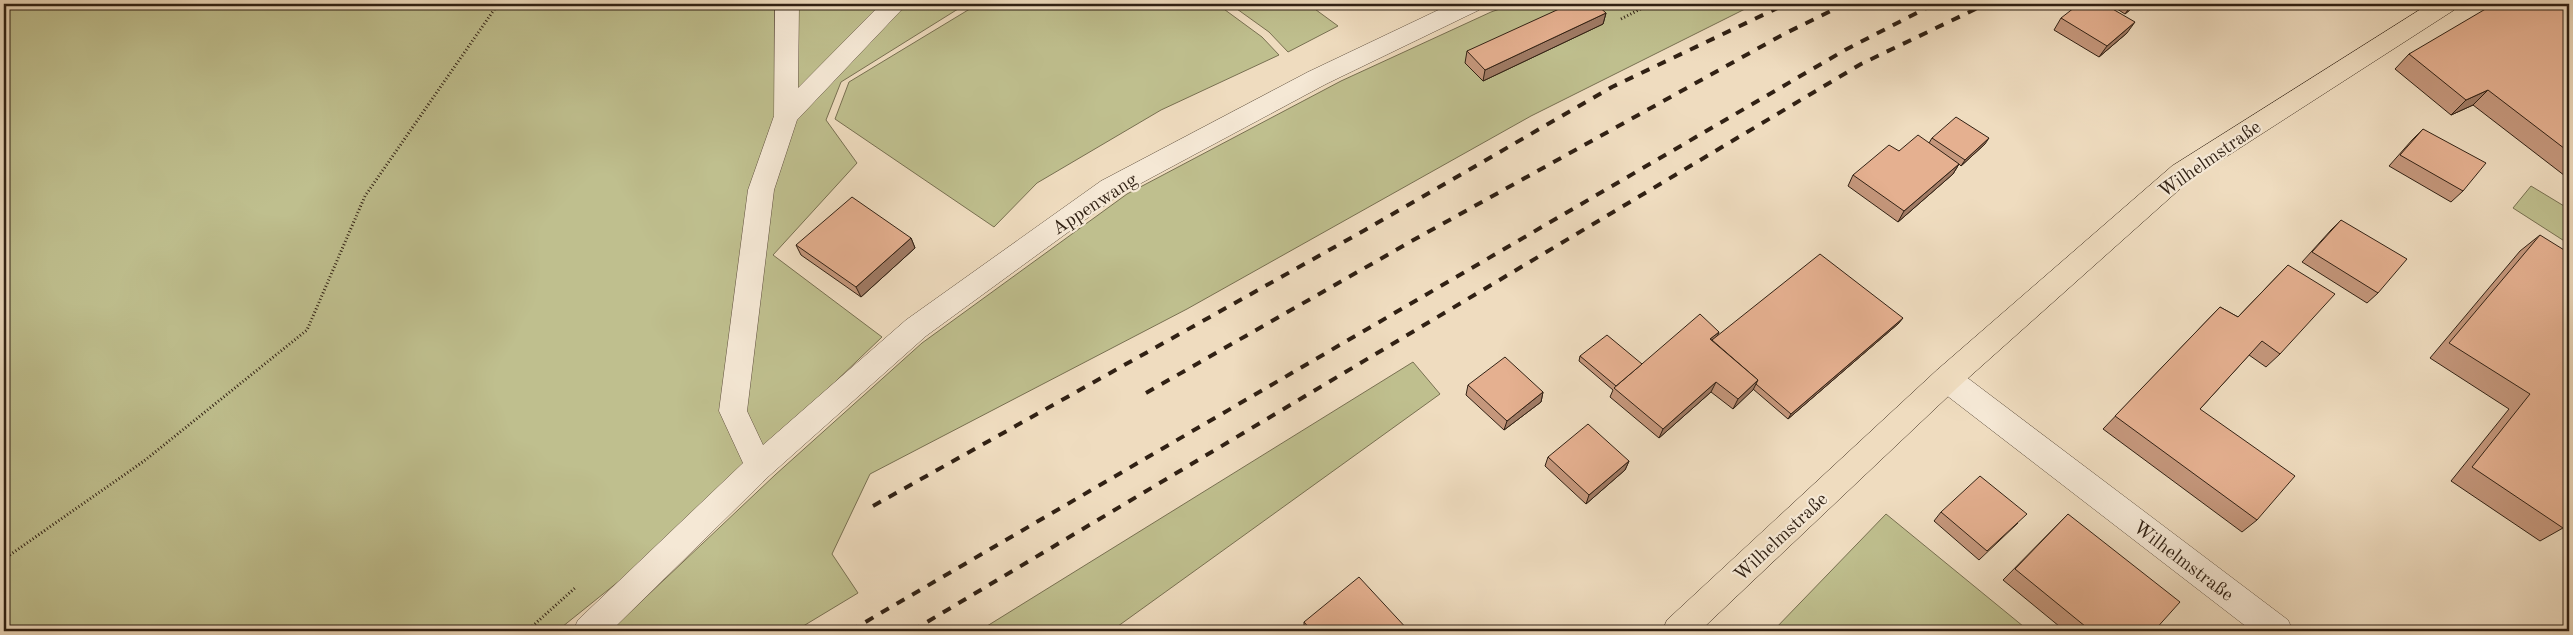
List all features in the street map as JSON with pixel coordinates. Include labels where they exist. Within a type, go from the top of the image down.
[{"type":"main road","name":"Wilhelmstraße","points":[[1678,631],[1947,379],[2181,173],[2446,4]]},
{"type":"street","points":[[759,467],[733,411],[761,190],[786,116],[787,4]]},
{"type":"street","points":[[786,116],[895,4]]},
{"type":"street","name":"Appenwang","points":[[589,631],[759,467],[916,328],[1110,188],[1317,78],[1471,4]]},
{"type":"street","name":"Wilhelmstraße","points":[[1947,379],[2278,631]]},
{"type":"path","points":[[4,559],[144,461],[307,330],[365,196],[498,4]]},
{"type":"path","points":[[1621,19],[1650,4]]},
{"type":"green space","points":[[4,4],[966,4],[841,82],[826,120],[857,163],[773,255],[882,337],[669,541],[557,631],[4,631]]},
{"type":"green space","points":[[978,4],[1217,4],[1262,37],[1279,55],[1161,110],[1037,183],[994,227],[835,119],[849,82]]},
{"type":"green space","points":[[1230,4],[1308,4],[1338,26],[1288,52],[1269,32]]},
{"type":"green space","points":[[1514,4],[1755,4],[1531,116],[1187,309],[870,474],[832,554],[858,593],[795,631],[610,631],[775,475],[922,343],[1127,194],[1341,81],[1491,12]]},
{"type":"green space","points":[[2531,186],[2569,209],[2569,244],[2513,208]]},
{"type":"green space","points":[[1413,362],[1440,394],[1114,629],[1115,631],[979,631]]},
{"type":"green space","points":[[1886,514],[2029,631],[1773,631]]},
{"type":"building","points":[[1570,4],[1596,4],[1606,13],[1485,70],[1467,51]]},
{"type":"building","points":[[2079,4],[2104,4],[2135,22],[2107,46],[2061,18]]},
{"type":"building","points":[[2494,4],[2569,4],[2569,152],[2488,90],[2466,100],[2409,54]]},
{"type":"building","points":[[1956,117],[1989,138],[1965,160],[1932,138]]},
{"type":"building","points":[[2423,129],[2486,163],[2463,191],[2400,155]]},
{"type":"building","points":[[1918,135],[1959,164],[1904,211],[1853,175],[1889,145],[1899,151]]},
{"type":"building","points":[[852,197],[911,238],[856,287],[796,245]]},
{"type":"building","points":[[2341,220],[2407,259],[2378,293],[2312,252]]},
{"type":"building","points":[[2540,235],[2569,253],[2569,519],[2563,528],[2472,467],[2530,394],[2449,343]]},
{"type":"building","points":[[1820,254],[1903,318],[1791,414],[1756,384],[1758,380],[1712,340]]},
{"type":"building","points":[[2288,265],[2335,294],[2280,354],[2262,341],[2200,409],[2295,476],[2257,520],[2115,416],[2220,307],[2238,317]]},
{"type":"building","points":[[1700,314],[1719,332],[1710,339],[1758,380],[1738,399],[1716,382],[1663,429],[1614,388]]},
{"type":"building","points":[[1607,335],[1642,364],[1616,386],[1580,356]]},
{"type":"building","points":[[1505,357],[1543,392],[1507,421],[1468,385]]},
{"type":"building","points":[[1588,424],[1629,461],[1589,495],[1548,457]]},
{"type":"building","points":[[1980,476],[2027,514],[1987,551],[1941,512]]},
{"type":"building","points":[[2068,514],[2180,602],[2154,631],[2091,631],[2015,569]]},
{"type":"building","points":[[1359,577],[1409,631],[1312,631],[1304,622]]},
{"type":"railway","points":[[873,506],[1365,230],[1612,87],[1786,4]]},
{"type":"railway","points":[[1146,393],[1417,238],[1784,34],[1845,4]]},
{"type":"railway","points":[[850,631],[1845,50],[1934,4]]},
{"type":"railway","points":[[912,631],[1861,64],[1986,4]]}]
